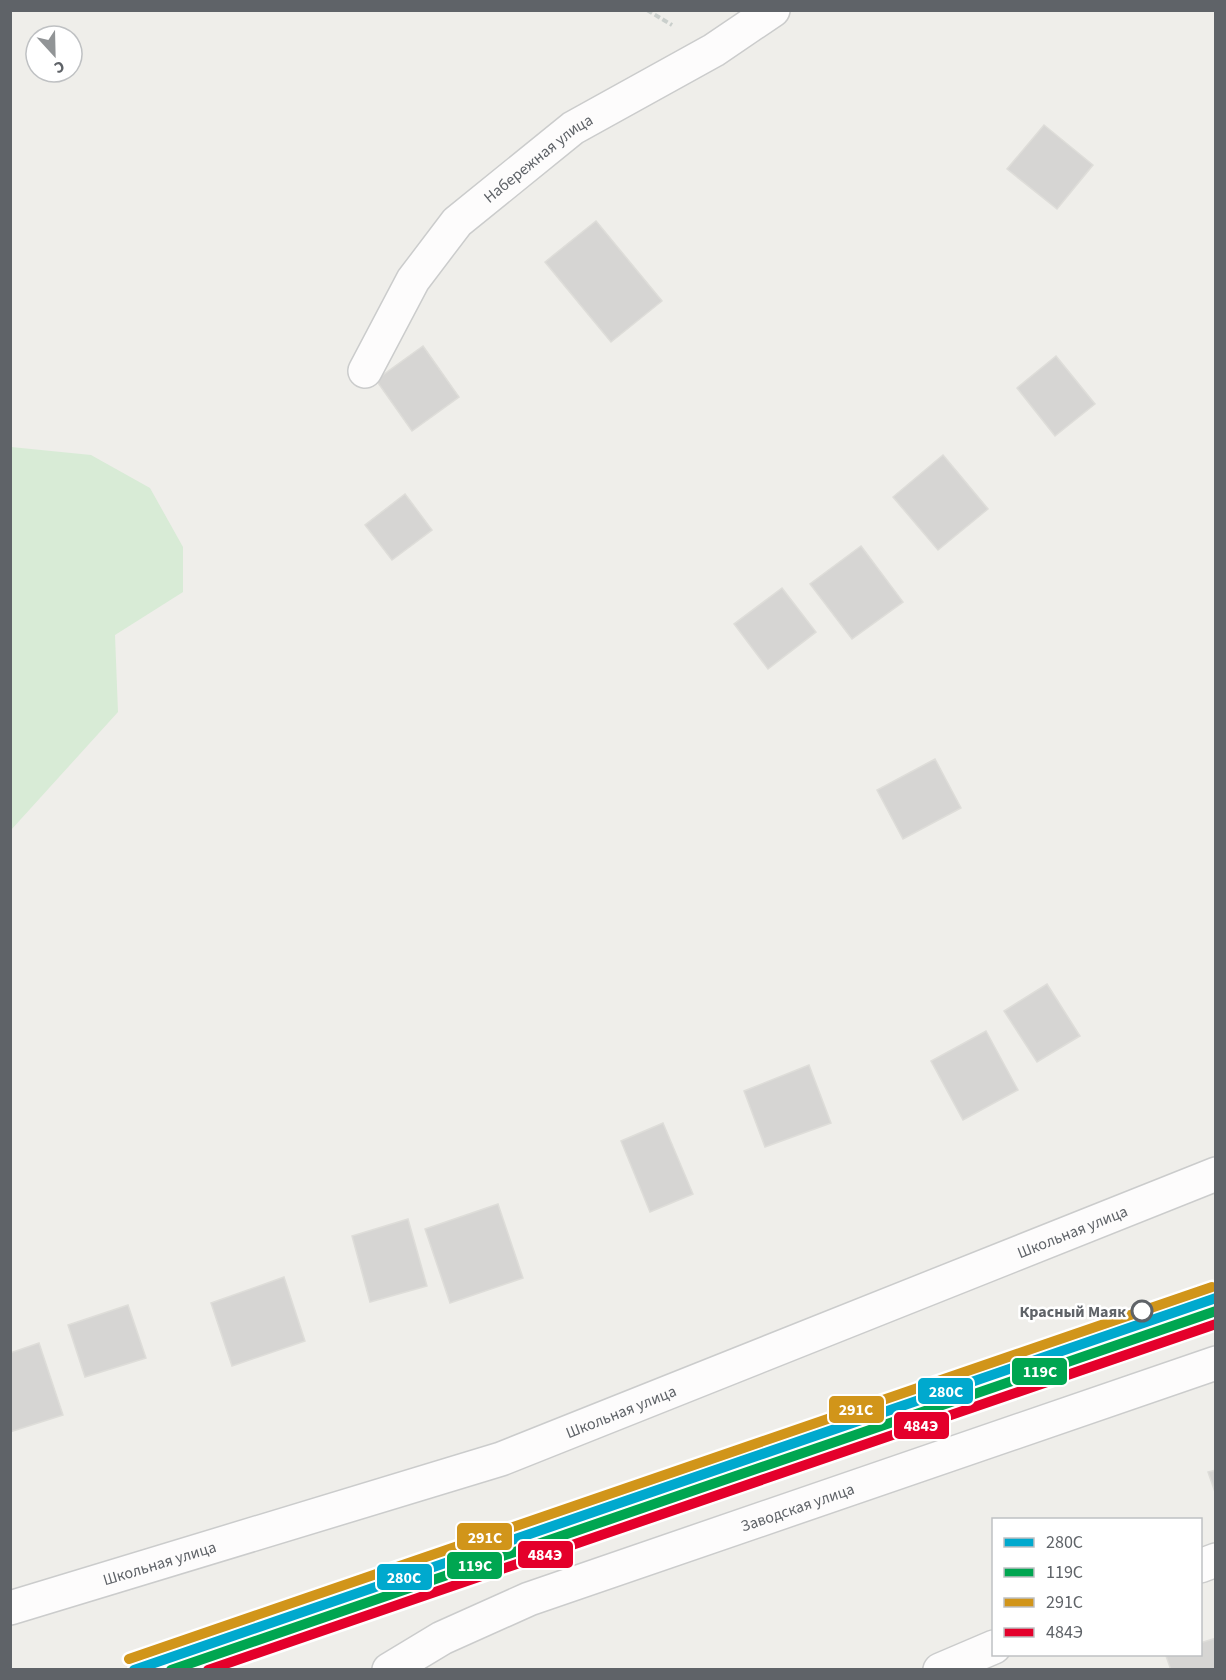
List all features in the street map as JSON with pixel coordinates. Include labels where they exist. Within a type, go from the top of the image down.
[{"type":"street","name":"Набережная улица","points":[[365,371],[413,280],[457,222],[573,128],[714,50],[773,10]]},
{"type":"street","name":"Школьная улица","points":[[10,1608],[501,1459],[1215,1174]]},
{"type":"street","name":"Заводская улица","points":[[389,1670],[442,1638],[529,1599],[1215,1363]]},
{"type":"street","points":[[939,1670],[992,1647]]},
{"type":"green space","points":[[11,447],[91,455],[150,488],[183,547],[183,592],[115,635],[118,712],[11,830]]},
{"type":"building","points":[[1044,125],[1093,165],[1057,209],[1007,169]]},
{"type":"building","points":[[596,221],[662,301],[611,342],[545,262]]},
{"type":"building","points":[[423,346],[459,397],[412,431],[376,380]]},
{"type":"building","points":[[1056,356],[1095,404],[1055,436],[1017,388]]},
{"type":"building","points":[[943,455],[988,509],[938,550],[893,497]]},
{"type":"building","points":[[405,494],[432,530],[392,560],[365,525]]},
{"type":"building","points":[[861,546],[903,602],[852,639],[810,584]]},
{"type":"building","points":[[782,588],[816,632],[768,669],[734,624]]},
{"type":"building","points":[[935,759],[961,808],[903,839],[877,790]]},
{"type":"building","points":[[1047,984],[1080,1036],[1037,1062],[1004,1011]]},
{"type":"building","points":[[986,1031],[1018,1090],[963,1120],[931,1061]]},
{"type":"building","points":[[809,1065],[831,1123],[765,1147],[744,1091]]},
{"type":"building","points":[[663,1123],[693,1194],[650,1212],[621,1141]]},
{"type":"building","points":[[498,1204],[523,1278],[450,1303],[425,1229]]},
{"type":"building","points":[[408,1219],[427,1286],[370,1302],[352,1236]]},
{"type":"building","points":[[284,1277],[305,1341],[232,1366],[211,1303]]},
{"type":"building","points":[[128,1305],[146,1358],[85,1377],[68,1325]]},
{"type":"building","points":[[39,1343],[63,1415],[10,1432],[10,1353]]},
{"type":"building","points":[[1216,1470],[1216,1495],[1208,1472]]},
{"type":"building","points":[[1216,1638],[1216,1670],[1171,1670],[1166,1656],[1202,1656],[1202,1642]]},
{"type":"transit line","name":"291С","points":[[129,1659],[1212,1287]]},
{"type":"transit line","name":"280С","points":[[134,1670],[1216,1298]]},
{"type":"transit line","name":"119С","points":[[171,1670],[1216,1311]]},
{"type":"transit line","name":"484Э","points":[[208,1670],[1216,1324]]},
{"type":"place","name":"Красный Маяк","points":[[1142,1311]]}]
